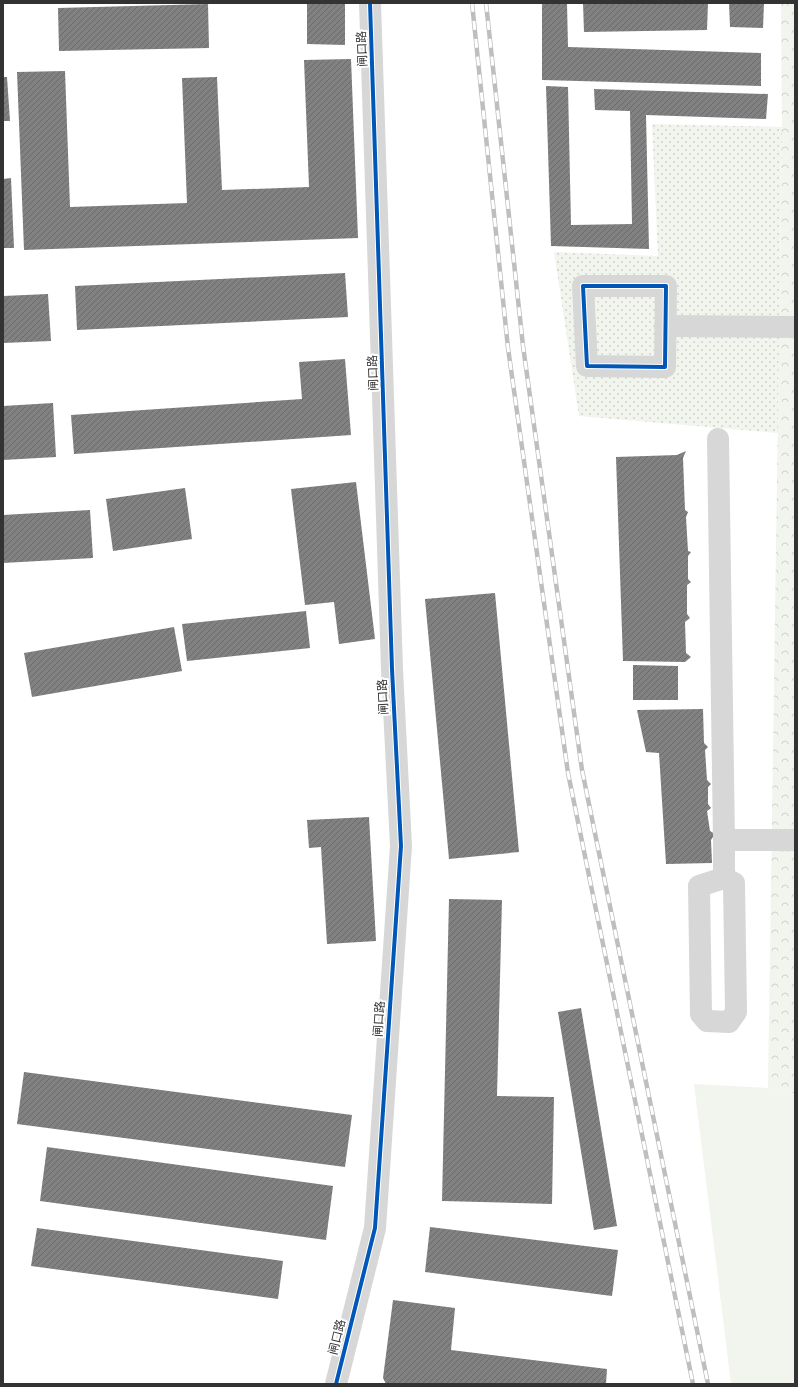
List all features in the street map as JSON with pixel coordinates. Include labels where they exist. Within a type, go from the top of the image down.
[{"type":"street","name":"闸口路","points":[[336,1384],[375,1228],[402,846],[392,661],[370,3]]},
{"type":"street","points":[[583,286],[666,286],[665,326],[665,367],[587,366],[583,286]]},
{"type":"street","points":[[665,326],[795,326]]},
{"type":"street","points":[[718,439],[724,878]]},
{"type":"street","points":[[724,840],[795,840]]},
{"type":"street","points":[[724,878],[734,883],[736,1012],[729,1022],[707,1020],[701,1014],[699,886],[724,878]]},
{"type":"green space","points":[[781,3],[795,3],[795,1094],[768,1088],[782,140]]},
{"type":"green space","points":[[652,124],[782,127],[778,433],[579,416],[554,252],[658,256]]},
{"type":"green space","points":[[694,1084],[768,1088],[795,1094],[795,1384],[731,1384]]},
{"type":"building","points":[[307,3],[345,3],[345,45],[307,44]]},
{"type":"building","points":[[542,3],[567,3],[568,47],[761,53],[761,86],[542,80]]},
{"type":"building","points":[[583,3],[708,3],[707,30],[584,32]]},
{"type":"building","points":[[729,3],[764,3],[763,28],[730,27]]},
{"type":"building","points":[[208,4],[209,48],[59,51],[58,8]]},
{"type":"building","points":[[351,59],[358,238],[24,250],[17,72],[65,71],[70,207],[187,203],[182,78],[217,77],[222,190],[309,187],[304,60]]},
{"type":"building","points":[[3,77],[7,77],[10,121],[3,121]]},
{"type":"building","points":[[546,86],[568,87],[571,225],[632,224],[630,111],[595,110],[594,89],[768,94],[766,119],[646,115],[649,249],[551,246]]},
{"type":"building","points":[[11,178],[14,248],[3,248],[3,179]]},
{"type":"building","points":[[345,273],[348,317],[77,330],[75,286]]},
{"type":"building","points":[[48,294],[51,341],[3,343],[3,296]]},
{"type":"building","points":[[345,359],[351,435],[74,454],[71,415],[302,399],[299,362]]},
{"type":"building","points":[[53,403],[56,457],[3,460],[3,406]]},
{"type":"building","points":[[686,451],[683,458],[685,510],[688,512],[686,517],[688,551],[691,552],[688,556],[688,579],[691,582],[687,585],[687,614],[690,618],[685,622],[686,653],[691,657],[685,662],[623,661],[616,457],[677,455]]},
{"type":"building","points":[[356,482],[375,639],[339,644],[334,602],[305,605],[291,489]]},
{"type":"building","points":[[185,488],[192,539],[113,551],[106,499]]},
{"type":"building","points":[[90,510],[93,558],[3,563],[3,515]]},
{"type":"building","points":[[495,593],[519,852],[449,859],[425,599]]},
{"type":"building","points":[[306,611],[310,648],[187,661],[182,624]]},
{"type":"building","points":[[174,627],[182,671],[32,697],[24,653]]},
{"type":"building","points":[[633,665],[678,666],[678,700],[633,700]]},
{"type":"building","points":[[703,709],[704,743],[708,747],[705,750],[707,780],[711,784],[708,787],[708,804],[711,808],[707,811],[710,831],[715,834],[711,840],[712,863],[666,864],[659,753],[646,752],[637,710]]},
{"type":"building","points":[[369,817],[376,941],[327,944],[321,847],[309,848],[307,820]]},
{"type":"building","points":[[449,899],[502,900],[497,1096],[554,1097],[552,1204],[442,1201]]},
{"type":"building","points":[[581,1008],[617,1226],[594,1230],[558,1012]]},
{"type":"building","points":[[24,1072],[352,1115],[345,1167],[17,1124]]},
{"type":"building","points":[[47,1147],[333,1186],[326,1240],[40,1201]]},
{"type":"building","points":[[430,1227],[618,1250],[612,1296],[425,1272]]},
{"type":"building","points":[[37,1228],[283,1261],[278,1299],[31,1266]]},
{"type":"building","points":[[393,1300],[455,1308],[451,1350],[607,1369],[606,1384],[386,1384],[383,1378]]},
{"type":"railway","points":[[472,3],[508,348],[568,773],[693,1384]]},
{"type":"railway","points":[[486,3],[523,346],[582,770],[708,1384]]},
{"type":"cycle path","points":[[336,1384],[375,1228],[401,846],[392,669],[370,3]]},
{"type":"cycle path","points":[[583,286],[666,286],[665,367],[587,366],[583,286]]}]
